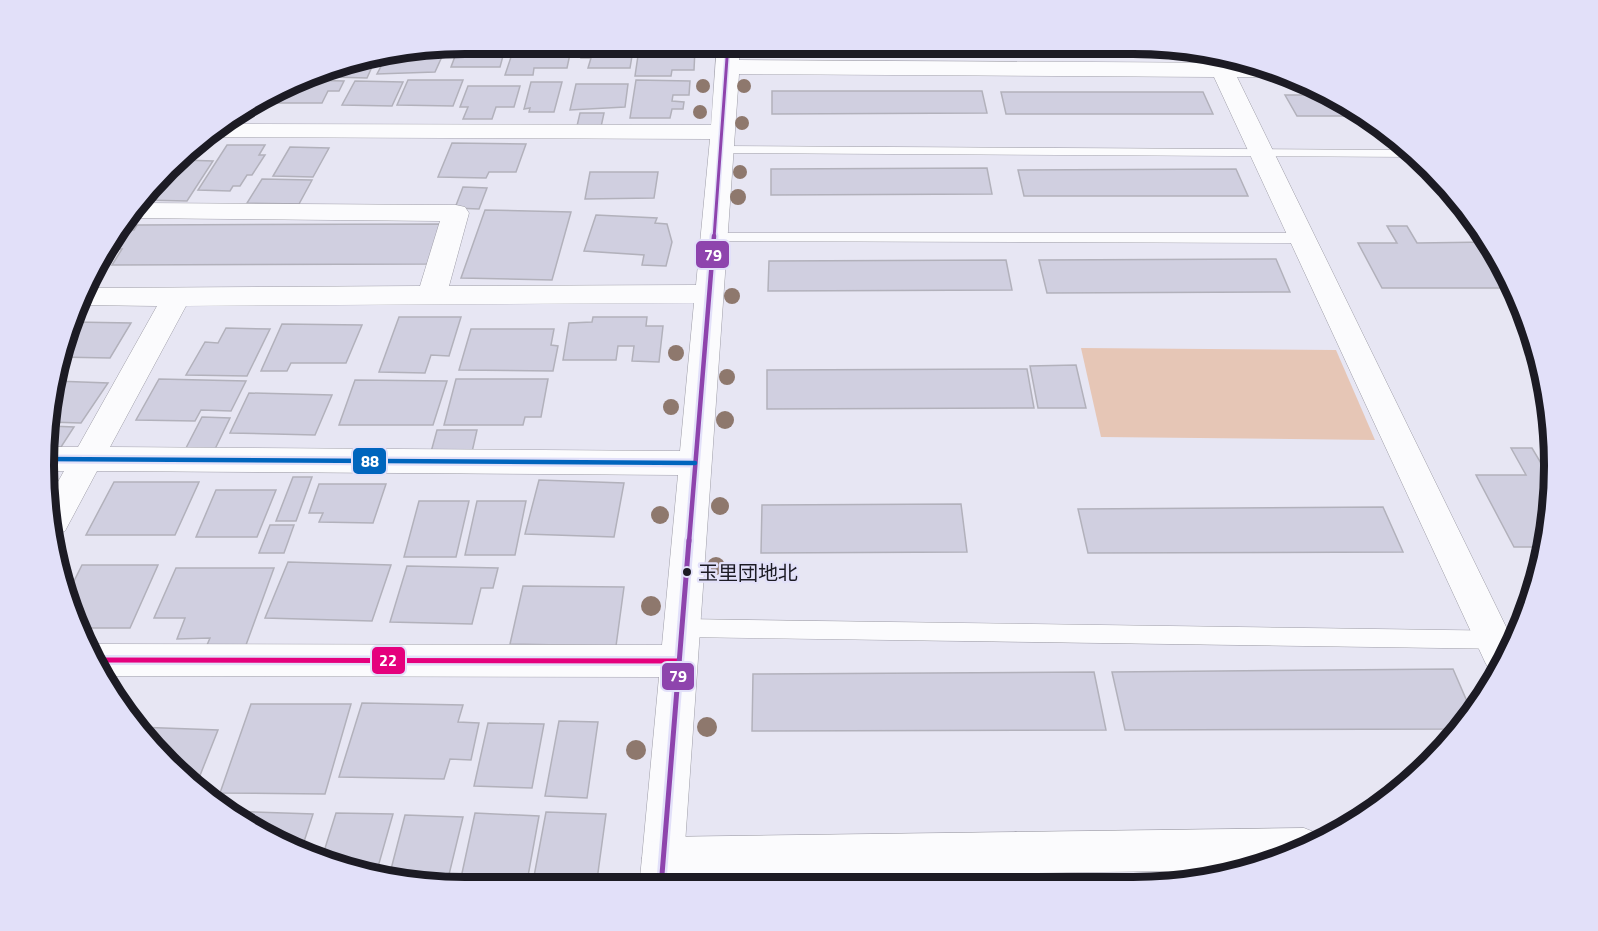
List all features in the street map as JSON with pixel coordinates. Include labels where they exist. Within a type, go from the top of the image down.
[{"type":"street","points":[[1246,70],[728,55],[662,872],[1018,870],[1276,851]]},
{"type":"street","points":[[1222,70],[1503,645]]},
{"type":"street","points":[[226,131],[722,141]]},
{"type":"street","points":[[142,211],[456,213],[432,294]]},
{"type":"street","points":[[90,297],[709,294]]},
{"type":"street","points":[[57,514],[176,298]]},
{"type":"street","points":[[54,459],[695,463]]},
{"type":"street","points":[[103,660],[681,645]]},
{"type":"lane","points":[[722,141],[1401,154]]},
{"type":"lane","points":[[714,238],[1303,238]]},
{"type":"lane","points":[[681,645],[1502,647]]},
{"type":"shaded area","points":[[772,54],[1132,54],[1176,57],[777,56]]},
{"type":"shaded area","points":[[1081,348],[1336,350],[1375,440],[1101,437]]},
{"type":"building","points":[[456,54],[504,54],[500,67],[451,67]]},
{"type":"building","points":[[512,54],[570,54],[567,68],[534,68],[533,75],[505,75]]},
{"type":"building","points":[[582,54],[632,56],[630,68],[588,68],[591,58],[581,58]]},
{"type":"building","points":[[638,54],[695,54],[694,70],[672,70],[671,76],[635,76]]},
{"type":"building","points":[[443,55],[435,72],[377,74],[383,62]]},
{"type":"building","points":[[373,65],[367,78],[332,77],[359,68]]},
{"type":"building","points":[[321,80],[344,81],[339,91],[328,91],[322,103],[271,103]]},
{"type":"building","points":[[408,80],[463,80],[453,106],[397,105]]},
{"type":"building","points":[[636,80],[690,81],[689,95],[673,95],[672,101],[684,102],[683,109],[672,109],[670,118],[630,118]]},
{"type":"building","points":[[355,81],[403,82],[392,106],[342,105]]},
{"type":"building","points":[[531,82],[562,82],[554,112],[529,112],[530,108],[524,109]]},
{"type":"building","points":[[576,84],[628,84],[625,107],[570,110]]},
{"type":"building","points":[[468,86],[520,86],[514,107],[496,107],[492,119],[463,119],[468,107],[460,107]]},
{"type":"building","points":[[772,91],[982,91],[987,113],[772,114]]},
{"type":"building","points":[[1001,92],[1203,92],[1213,114],[1006,114]]},
{"type":"building","points":[[1285,95],[1313,95],[1350,116],[1297,116]]},
{"type":"building","points":[[580,113],[604,113],[601,127],[577,126]]},
{"type":"building","points":[[452,143],[526,144],[516,172],[489,172],[486,178],[438,177]]},
{"type":"building","points":[[227,145],[265,145],[259,155],[265,155],[252,175],[247,175],[240,186],[233,186],[230,191],[198,190]]},
{"type":"building","points":[[290,147],[329,148],[313,177],[273,176]]},
{"type":"building","points":[[190,160],[213,161],[187,201],[151,200]]},
{"type":"building","points":[[987,168],[992,194],[771,195],[771,169]]},
{"type":"building","points":[[1236,169],[1248,196],[1024,196],[1018,170]]},
{"type":"building","points":[[590,172],[658,172],[654,198],[585,199]]},
{"type":"building","points":[[262,179],[312,180],[299,204],[247,203]]},
{"type":"building","points":[[463,187],[487,188],[479,209],[455,208]]},
{"type":"building","points":[[485,210],[571,212],[552,280],[461,278]]},
{"type":"building","points":[[596,215],[657,218],[655,223],[667,224],[672,242],[666,266],[642,265],[644,255],[584,251]]},
{"type":"building","points":[[442,224],[429,264],[112,265],[122,249],[116,249],[123,237],[128,230],[134,230],[137,225]]},
{"type":"building","points":[[1387,226],[1407,226],[1417,243],[1478,242],[1504,288],[1382,288],[1358,243],[1397,243]]},
{"type":"building","points":[[1276,259],[1290,292],[1047,293],[1039,260]]},
{"type":"building","points":[[1006,260],[1012,290],[768,291],[769,261]]},
{"type":"building","points":[[399,317],[461,317],[449,356],[431,355],[425,373],[379,372]]},
{"type":"building","points":[[593,317],[647,317],[646,326],[663,326],[659,362],[632,361],[634,346],[618,346],[616,360],[563,360],[569,323],[592,322]]},
{"type":"building","points":[[80,322],[131,323],[110,358],[69,357]]},
{"type":"building","points":[[282,324],[362,325],[346,363],[291,363],[287,371],[261,371]]},
{"type":"building","points":[[226,328],[270,329],[247,376],[186,375],[205,342],[218,343]]},
{"type":"building","points":[[471,329],[554,329],[551,345],[558,346],[553,371],[459,370]]},
{"type":"building","points":[[1076,365],[1086,408],[1038,408],[1030,366]]},
{"type":"building","points":[[1027,369],[1034,408],[767,409],[767,370]]},
{"type":"building","points":[[159,379],[246,381],[231,411],[201,410],[195,421],[136,420]]},
{"type":"building","points":[[456,379],[548,379],[541,417],[525,417],[523,425],[444,425]]},
{"type":"building","points":[[355,380],[447,381],[433,425],[339,425]]},
{"type":"building","points":[[63,381],[108,383],[81,423],[57,422]]},
{"type":"building","points":[[249,393],[332,395],[315,435],[230,433]]},
{"type":"building","points":[[202,417],[230,418],[215,449],[186,448]]},
{"type":"building","points":[[56,426],[74,427],[61,447],[55,447]]},
{"type":"building","points":[[437,430],[477,430],[472,452],[431,452]]},
{"type":"building","points":[[1511,448],[1532,448],[1544,468],[1536,547],[1514,547],[1476,475],[1526,475]]},
{"type":"building","points":[[293,477],[312,477],[296,521],[276,521]]},
{"type":"building","points":[[539,480],[624,483],[614,537],[525,534]]},
{"type":"building","points":[[114,482],[199,482],[175,535],[86,535]]},
{"type":"building","points":[[319,484],[386,484],[373,523],[319,522],[323,513],[309,513]]},
{"type":"building","points":[[216,490],[276,490],[257,537],[196,537]]},
{"type":"building","points":[[419,501],[469,501],[456,557],[404,557]]},
{"type":"building","points":[[477,501],[526,501],[515,555],[465,555]]},
{"type":"building","points":[[961,504],[967,552],[761,553],[762,505]]},
{"type":"building","points":[[1383,507],[1403,552],[1088,553],[1078,509]]},
{"type":"building","points":[[270,525],[294,525],[284,553],[259,553]]},
{"type":"building","points":[[288,562],[391,565],[372,621],[265,618]]},
{"type":"building","points":[[82,565],[158,565],[130,628],[87,628],[73,583]]},
{"type":"building","points":[[407,566],[498,568],[493,588],[481,588],[472,624],[390,622]]},
{"type":"building","points":[[176,568],[274,568],[246,645],[207,645],[210,638],[177,639],[185,618],[154,618]]},
{"type":"building","points":[[523,586],[624,587],[616,646],[510,644]]},
{"type":"building","points":[[1453,669],[1468,704],[1448,729],[1125,730],[1112,672]]},
{"type":"building","points":[[1094,672],[1106,730],[752,731],[753,674]]},
{"type":"building","points":[[362,703],[463,705],[458,722],[479,723],[471,760],[450,759],[444,779],[339,777]]},
{"type":"building","points":[[251,704],[351,704],[325,794],[220,793]]},
{"type":"building","points":[[559,721],[598,722],[587,798],[545,796]]},
{"type":"building","points":[[488,723],[544,724],[532,788],[474,786]]},
{"type":"building","points":[[148,727],[218,730],[199,778],[194,775]]},
{"type":"building","points":[[243,812],[313,814],[303,844]]},
{"type":"building","points":[[546,812],[606,814],[597,877],[534,877]]},
{"type":"building","points":[[336,813],[393,814],[378,867],[324,852]]},
{"type":"building","points":[[475,813],[539,816],[528,877],[461,877]]},
{"type":"building","points":[[405,815],[463,817],[449,876],[391,870]]},
{"type":"transit line","name":"79","points":[[662,877],[728,54]]},
{"type":"transit line","name":"88","points":[[54,459],[695,463]]},
{"type":"transit line","name":"22","points":[[103,660],[679,661]]},
{"type":"place","name":"玉里団地北","points":[[687,572]]}]
